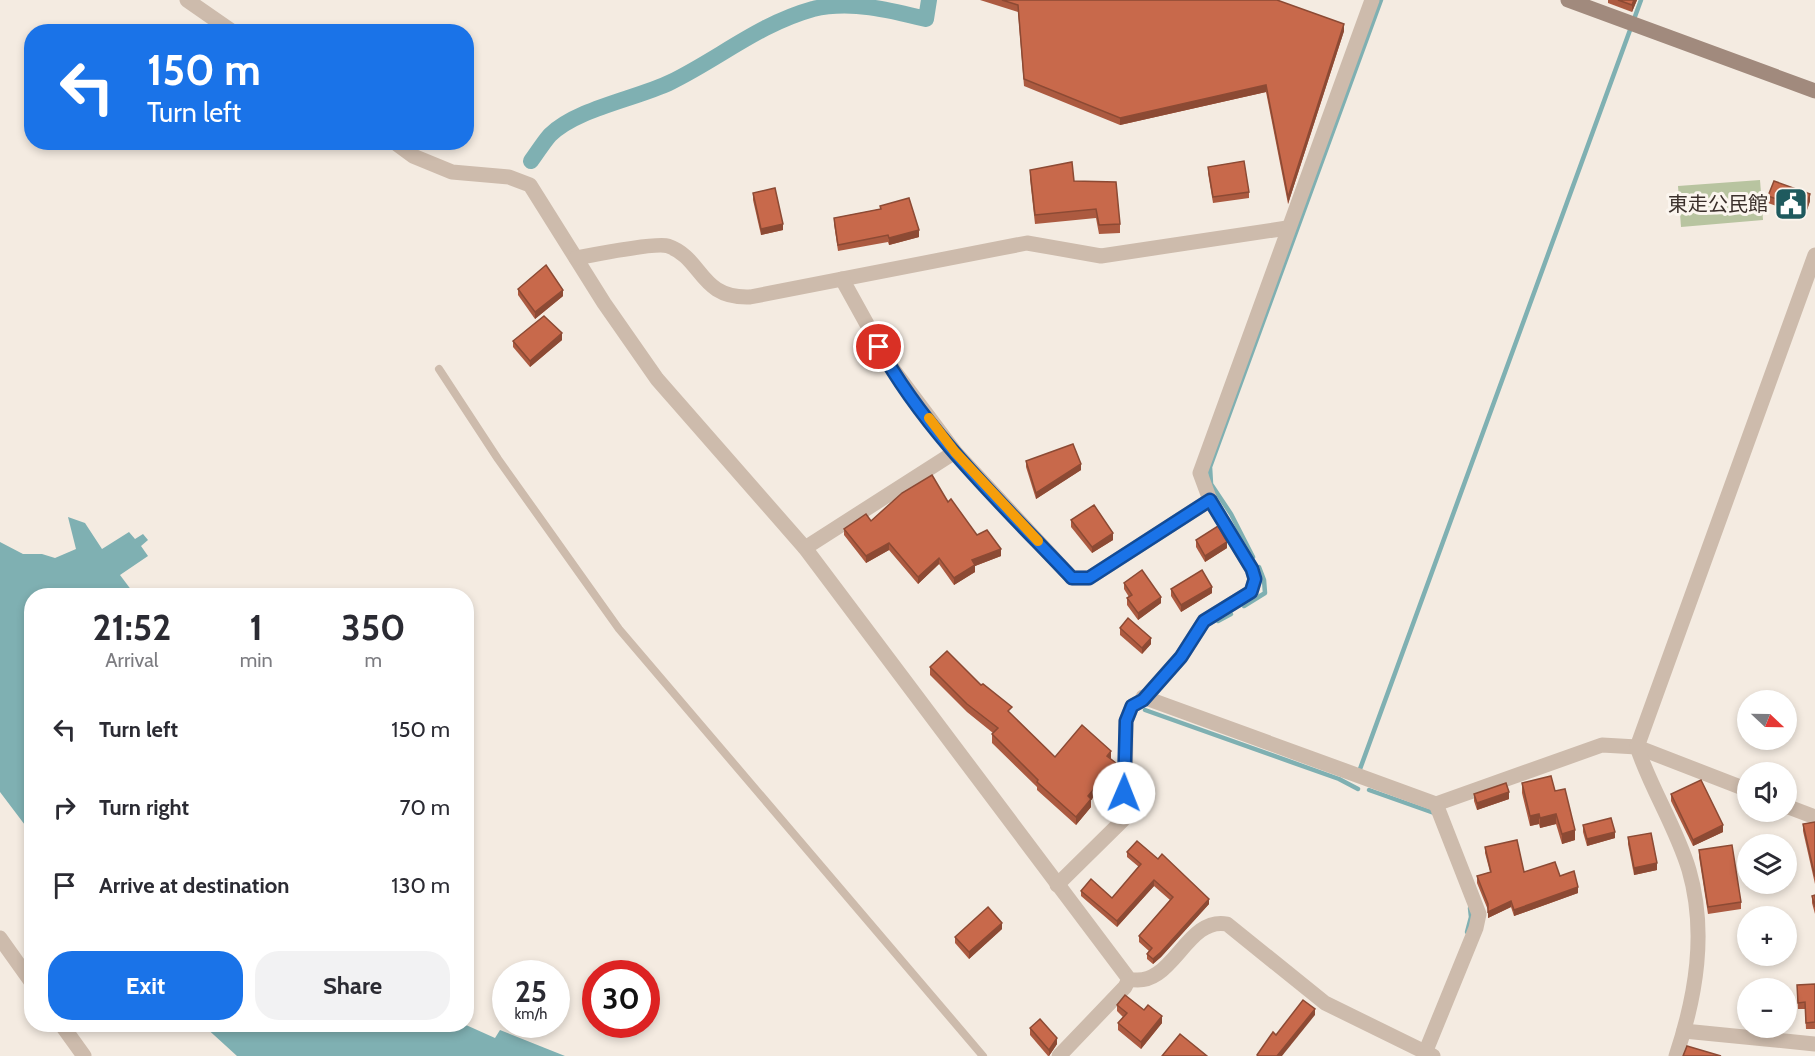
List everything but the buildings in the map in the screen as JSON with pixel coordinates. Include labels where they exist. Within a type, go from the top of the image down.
[{"type":"street","points":[[187,0],[222,24]]},
{"type":"street","points":[[1058,885],[1125,818],[1126,721],[1132,706],[1143,700],[1143,697],[1181,657],[1204,621],[1251,592],[1254,586],[1252,569],[1210,500],[1200,473],[1287,228],[1372,0]]},
{"type":"street","points":[[1568,0],[1594,4],[1626,20],[1815,92]]},
{"type":"street","points":[[405,150],[413,156],[452,172],[509,177],[530,185],[604,303],[657,379],[805,548],[1129,979],[1139,981],[1156,976],[1204,927],[1215,922],[1227,924],[1325,1003],[1429,1054],[1476,928],[1479,914],[1436,804]]},
{"type":"street","points":[[576,258],[667,246],[682,255],[716,290],[732,298],[750,297],[1027,243],[1101,256],[1287,228]]},
{"type":"street","points":[[1676,1056],[1684,1031],[1698,952],[1697,907],[1689,869],[1647,779],[1637,747],[1815,255]]},
{"type":"street","points":[[842,279],[889,364],[955,452],[1072,578],[1082,580],[1089,578],[1210,500]]},
{"type":"street","points":[[805,548],[955,452]]},
{"type":"street","points":[[1143,697],[1436,804],[1602,745],[1637,747],[1737,786]]},
{"type":"street","points":[[1797,810],[1815,817]]},
{"type":"street","points":[[0,938],[24,972]]},
{"type":"street","points":[[1059,1056],[1125,987],[1129,979]]},
{"type":"street","points":[[1684,1031],[1815,1044]]},
{"type":"street","points":[[67,1032],[84,1056]]},
{"type":"lane","points":[[439,369],[498,459],[619,629],[983,1056]]},
{"type":"green space","points":[[1760,180],[1763,220],[1681,227],[1678,186]]},
{"type":"water","points":[[68,517],[85,523],[102,549],[129,532],[135,539],[143,534],[148,540],[141,546],[148,556],[120,575],[130,588],[24,588],[24,824],[0,792],[0,542],[23,554],[42,554],[55,558],[76,549]]},
{"type":"water","points":[[474,1029],[492,1038],[520,1038],[565,1056],[237,1056],[211,1032],[474,1032]]},
{"type":"waterway","points":[[531,161],[550,135],[576,118],[671,82],[757,32],[793,15],[827,6],[856,6],[926,19],[929,0]]},
{"type":"waterway","points":[[1253,557],[1231,514],[1211,484],[1210,467],[1381,0]]},
{"type":"waterway","points":[[1360,769],[1641,0]]},
{"type":"waterway","points":[[1244,606],[1265,593],[1264,580],[1259,567]]},
{"type":"waterway","points":[[1218,621],[1231,614]]},
{"type":"waterway","points":[[1145,710],[1339,779],[1358,789]]},
{"type":"waterway","points":[[1369,790],[1434,813]]},
{"type":"waterway","points":[[1467,932],[1471,917],[1470,908]]},
{"type":"slow traffic","points":[[929,418],[955,452],[1038,541]]},
{"type":"place","name":"東走公民館","points":[[1791,204]]},
{"type":"route","points":[[879,347],[889,364],[955,452],[1072,578],[1082,580],[1089,578],[1210,500],[1252,569],[1255,579],[1251,592],[1210,615],[1194,632],[1181,657],[1143,697],[1143,700],[1132,706],[1126,721],[1124,793]]}]
